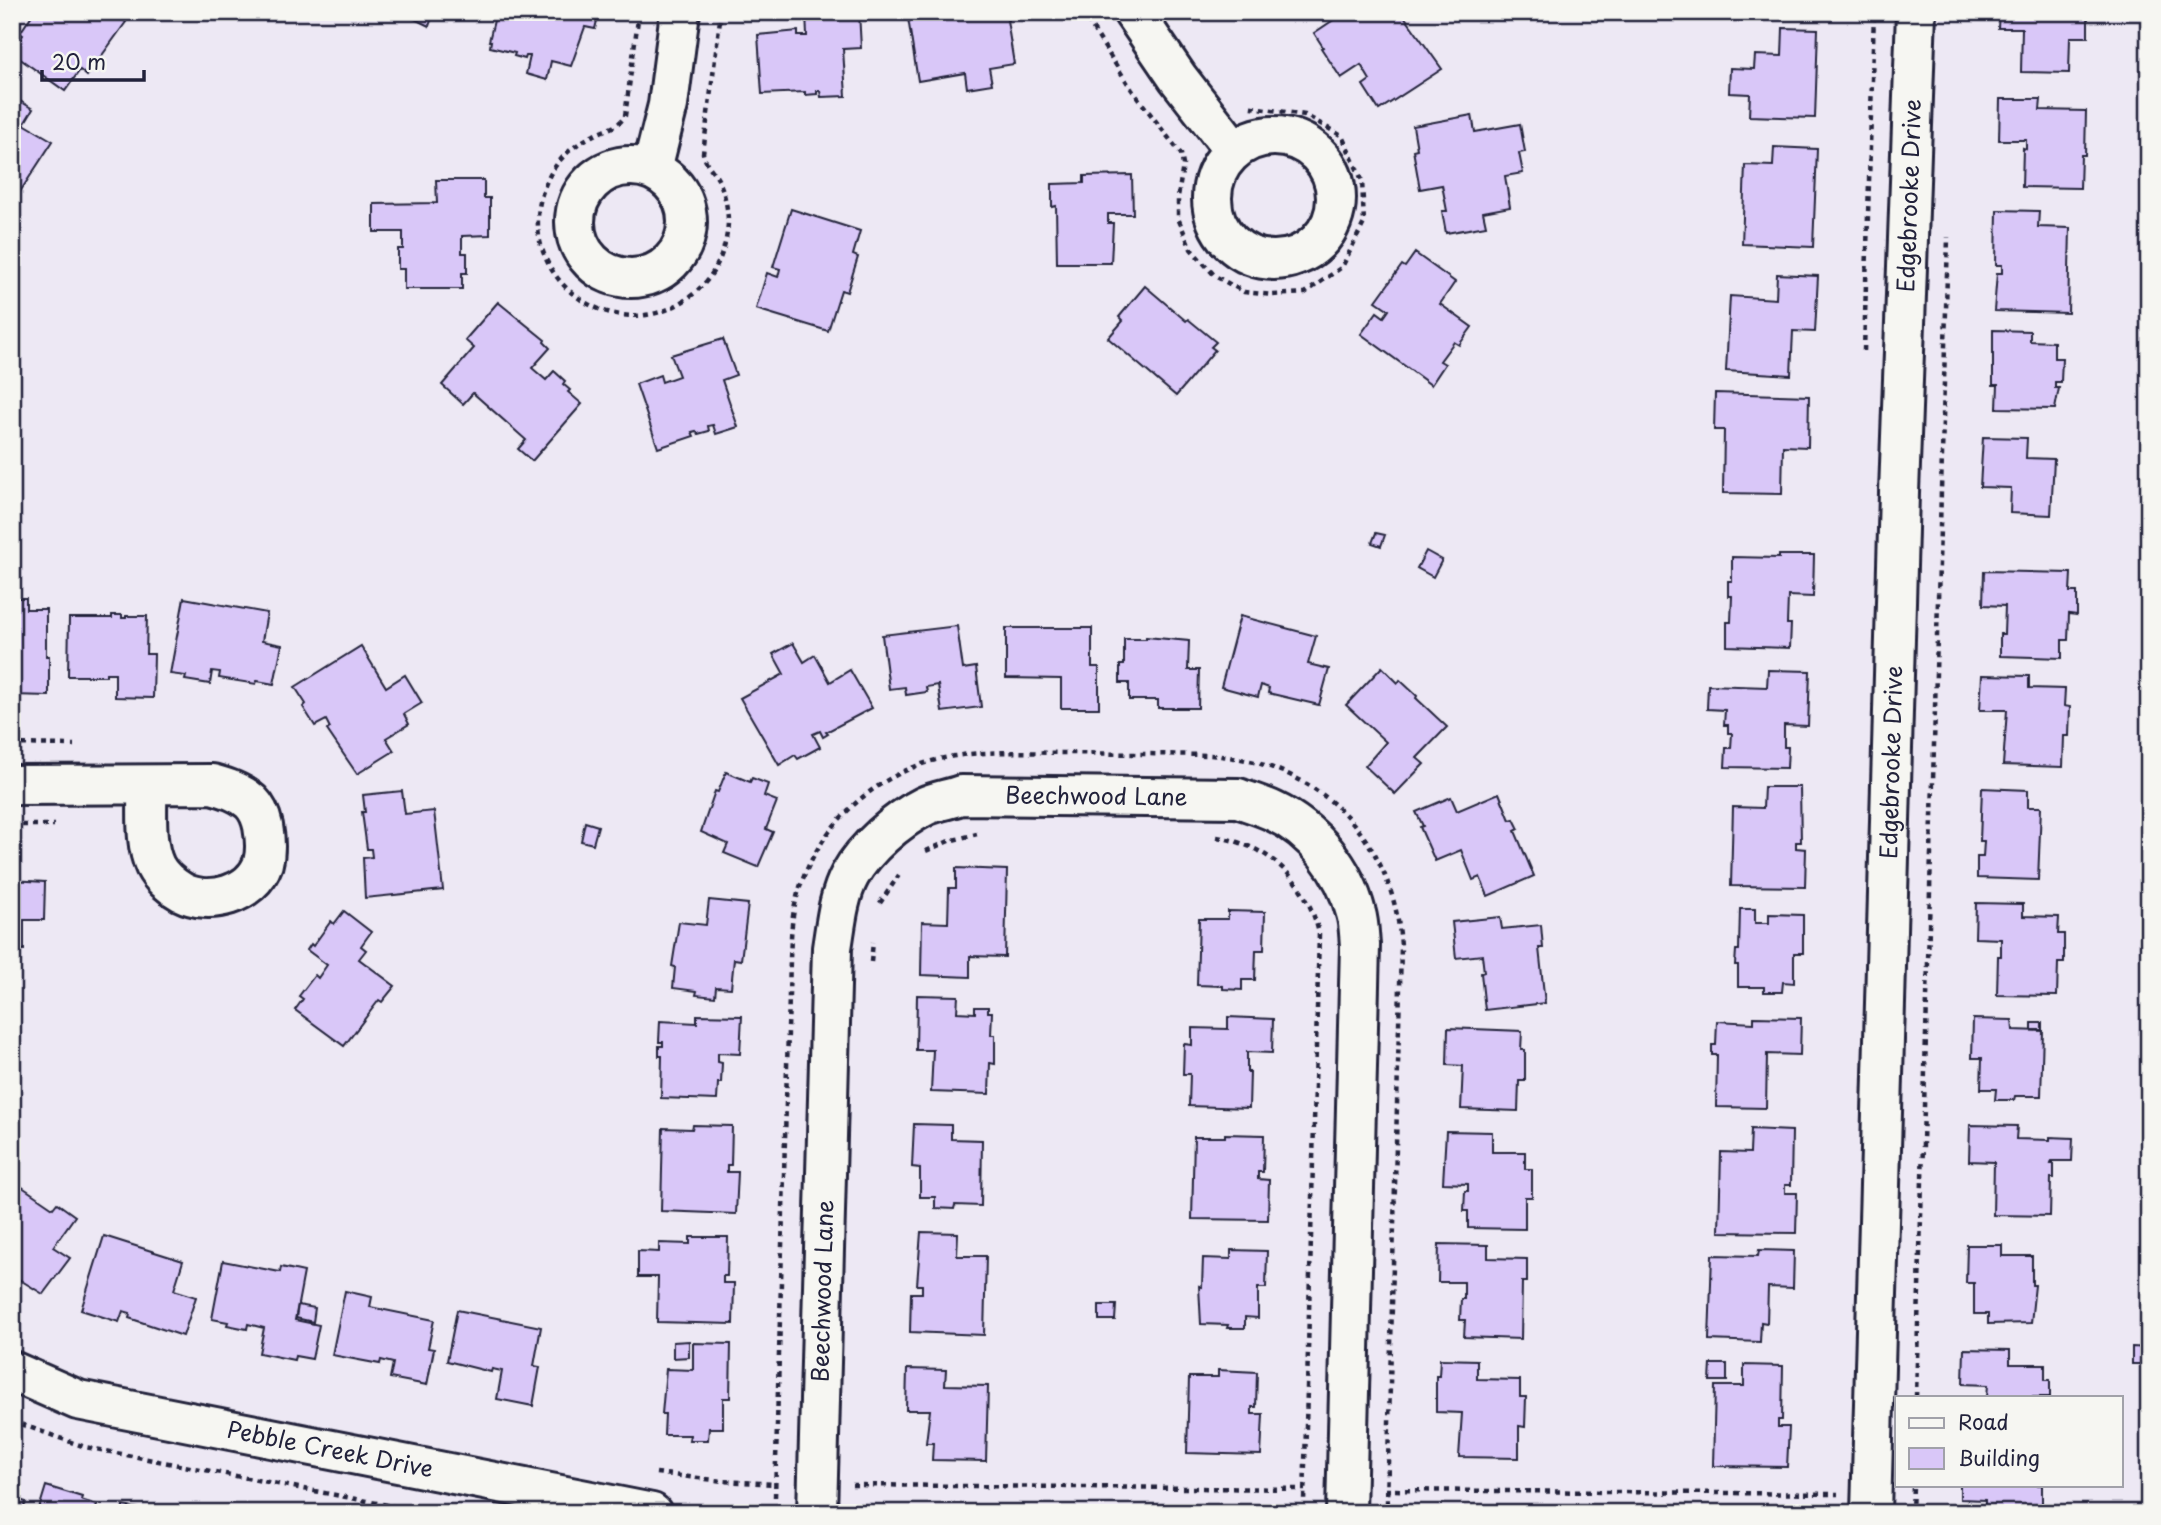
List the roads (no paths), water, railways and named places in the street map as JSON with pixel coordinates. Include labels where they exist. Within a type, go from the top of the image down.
[{"type":"street","points":[[652,169],[668,105],[680,12]]},
{"type":"street","points":[[1133,12],[1178,78],[1234,150]]},
{"type":"street","name":"Edgebrooke Drive","points":[[1858,1504],[1916,12]]},
{"type":"street","points":[[12,785],[147,786]]},
{"type":"street","name":"Beechwood Lane","points":[[817,1513],[832,948],[838,908],[850,875],[870,849],[893,828],[925,807],[961,795],[1238,798],[1275,812],[1307,832],[1329,858],[1347,886],[1357,915],[1360,945],[1346,1497]]},
{"type":"street","name":"Pebble Creek Drive","points":[[12,1371],[78,1400],[652,1513]]}]
